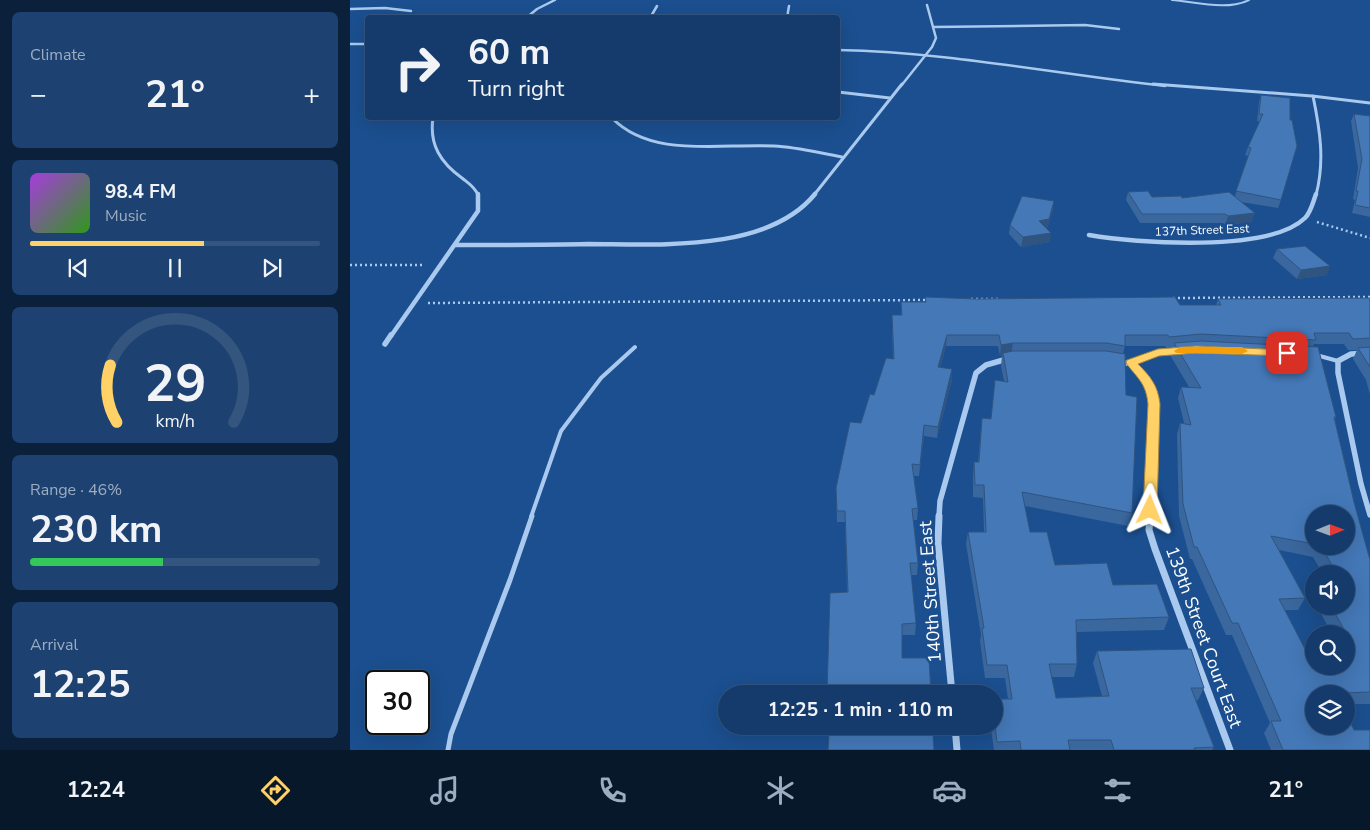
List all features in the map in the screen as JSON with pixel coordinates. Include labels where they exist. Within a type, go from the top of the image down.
[{"type":"street","points":[[530,15],[555,0]]},
{"type":"street","points":[[455,245],[672,244],[726,238],[770,224],[803,207],[936,42],[927,5]]},
{"type":"street","points":[[652,15],[657,6]]},
{"type":"street","points":[[788,15],[789,6]]},
{"type":"street","points":[[350,8],[385,8],[411,11]]},
{"type":"street","points":[[933,27],[1085,25],[1119,29]]},
{"type":"street","points":[[350,44],[365,44]]},
{"type":"street","points":[[840,50],[927,54],[1158,85],[1313,96],[1370,104]]},
{"type":"street","points":[[840,92],[890,98]]},
{"type":"street","points":[[1305,218],[1312,206],[1323,161],[1323,143],[1313,96]]},
{"type":"street","points":[[385,344],[478,211],[480,200],[478,193],[472,185],[446,165],[438,154],[430,136],[433,120]]},
{"type":"street","points":[[613,120],[617,125],[627,131],[667,144],[699,147],[777,147],[842,157]]},
{"type":"street","name":"137th Street East","points":[[1089,235],[1130,241],[1247,240],[1280,232],[1295,226],[1305,218]]},
{"type":"street","points":[[1370,353],[1351,354],[1341,359],[1341,392],[1361,484],[1370,515]]},
{"type":"street","name":"140th Street East","points":[[951,685],[938,543],[940,501],[976,373],[980,368],[989,363],[1011,359]]},
{"type":"street","points":[[1116,362],[1131,363]]},
{"type":"street","name":"139th Street Court East","points":[[1131,363],[1148,382],[1153,392],[1149,530],[1230,750]]},
{"type":"street","points":[[956,735],[957,750]]},
{"type":"lane","points":[[1172,0],[1215,4],[1243,4],[1249,0]]},
{"type":"lane","points":[[448,750],[451,734],[510,580],[561,431],[601,378],[635,347]]},
{"type":"lane","points":[[1131,363],[1158,352],[1177,351]]},
{"type":"lane","points":[[1308,355],[1341,359]]},
{"type":"path","points":[[1305,218],[1370,238]]},
{"type":"path","points":[[350,265],[440,265]]},
{"type":"path","points":[[1171,298],[1370,296]]},
{"type":"path","points":[[961,300],[1001,299]]},
{"type":"path","points":[[413,303],[932,300]]},
{"type":"building","points":[[1261,95],[1290,98],[1290,120],[1292,120],[1297,146],[1281,200],[1236,191],[1251,148],[1248,147],[1263,114],[1259,114]]},
{"type":"building","points":[[1354,114],[1370,116],[1370,208],[1355,205],[1362,159]]},
{"type":"building","points":[[1148,191],[1152,197],[1181,196],[1182,198],[1229,192],[1255,213],[1228,216],[1225,214],[1142,214],[1128,192]]},
{"type":"building","points":[[1022,196],[1054,201],[1049,219],[1039,221],[1051,233],[1023,237],[1010,225]]},
{"type":"building","points":[[1305,246],[1330,266],[1301,270],[1277,249]]},
{"type":"building","points":[[925,297],[975,299],[1175,297],[1180,305],[1221,305],[1218,299],[1370,298],[1370,338],[1353,339],[1349,333],[1314,333],[1316,340],[1201,334],[1169,337],[1168,335],[1125,335],[1125,346],[1106,343],[1013,343],[1001,345],[999,335],[947,335],[938,367],[952,369],[938,427],[924,425],[920,465],[912,464],[918,508],[912,509],[918,563],[910,563],[916,623],[902,624],[902,658],[929,658],[930,685],[827,685],[830,593],[848,592],[845,511],[837,511],[836,488],[850,422],[861,423],[870,394],[874,395],[886,358],[894,359],[892,315],[902,315],[901,302],[926,302]]},
{"type":"building","points":[[1201,341],[1318,347],[1336,417],[1334,417],[1355,505],[1305,505],[1305,542],[1271,536],[1305,598],[1279,599],[1305,649],[1305,675],[1355,675],[1355,625],[1342,625],[1336,615],[1355,615],[1355,565],[1332,565],[1326,555],[1355,555],[1355,506],[1370,560],[1370,692],[1355,693],[1355,685],[1305,685],[1305,735],[1355,735],[1355,730],[1370,730],[1370,750],[1283,750],[1271,721],[1281,721],[1238,623],[1232,623],[1197,547],[1194,547],[1183,504],[1180,423],[1191,425],[1181,387],[1201,388],[1174,343]]},
{"type":"building","points":[[1370,347],[1370,367],[1358,348]]},
{"type":"building","points":[[1013,351],[1106,351],[1125,354],[1126,395],[1137,397],[1132,513],[1022,492],[1030,532],[1047,532],[1055,565],[1107,563],[1113,585],[1157,584],[1169,617],[1076,620],[1077,664],[1049,664],[1056,698],[1109,696],[1097,651],[1191,649],[1204,688],[1191,688],[1214,747],[1194,748],[1195,750],[1114,750],[1111,740],[1068,740],[1070,750],[1021,750],[1020,741],[997,742],[996,735],[1003,735],[1003,699],[1012,699],[1007,665],[987,665],[982,628],[984,628],[968,532],[986,532],[984,485],[975,485],[974,462],[979,462],[982,418],[991,419],[995,380],[1008,382],[1003,353]]},
{"type":"building","points":[[829,735],[933,735],[934,750],[828,750]]},
{"type":"slow traffic","points":[[1180,351],[1242,351]]},
{"type":"route","points":[[1150,510],[1153,392],[1143,375],[1131,363],[1158,352],[1196,350],[1287,353]]}]
